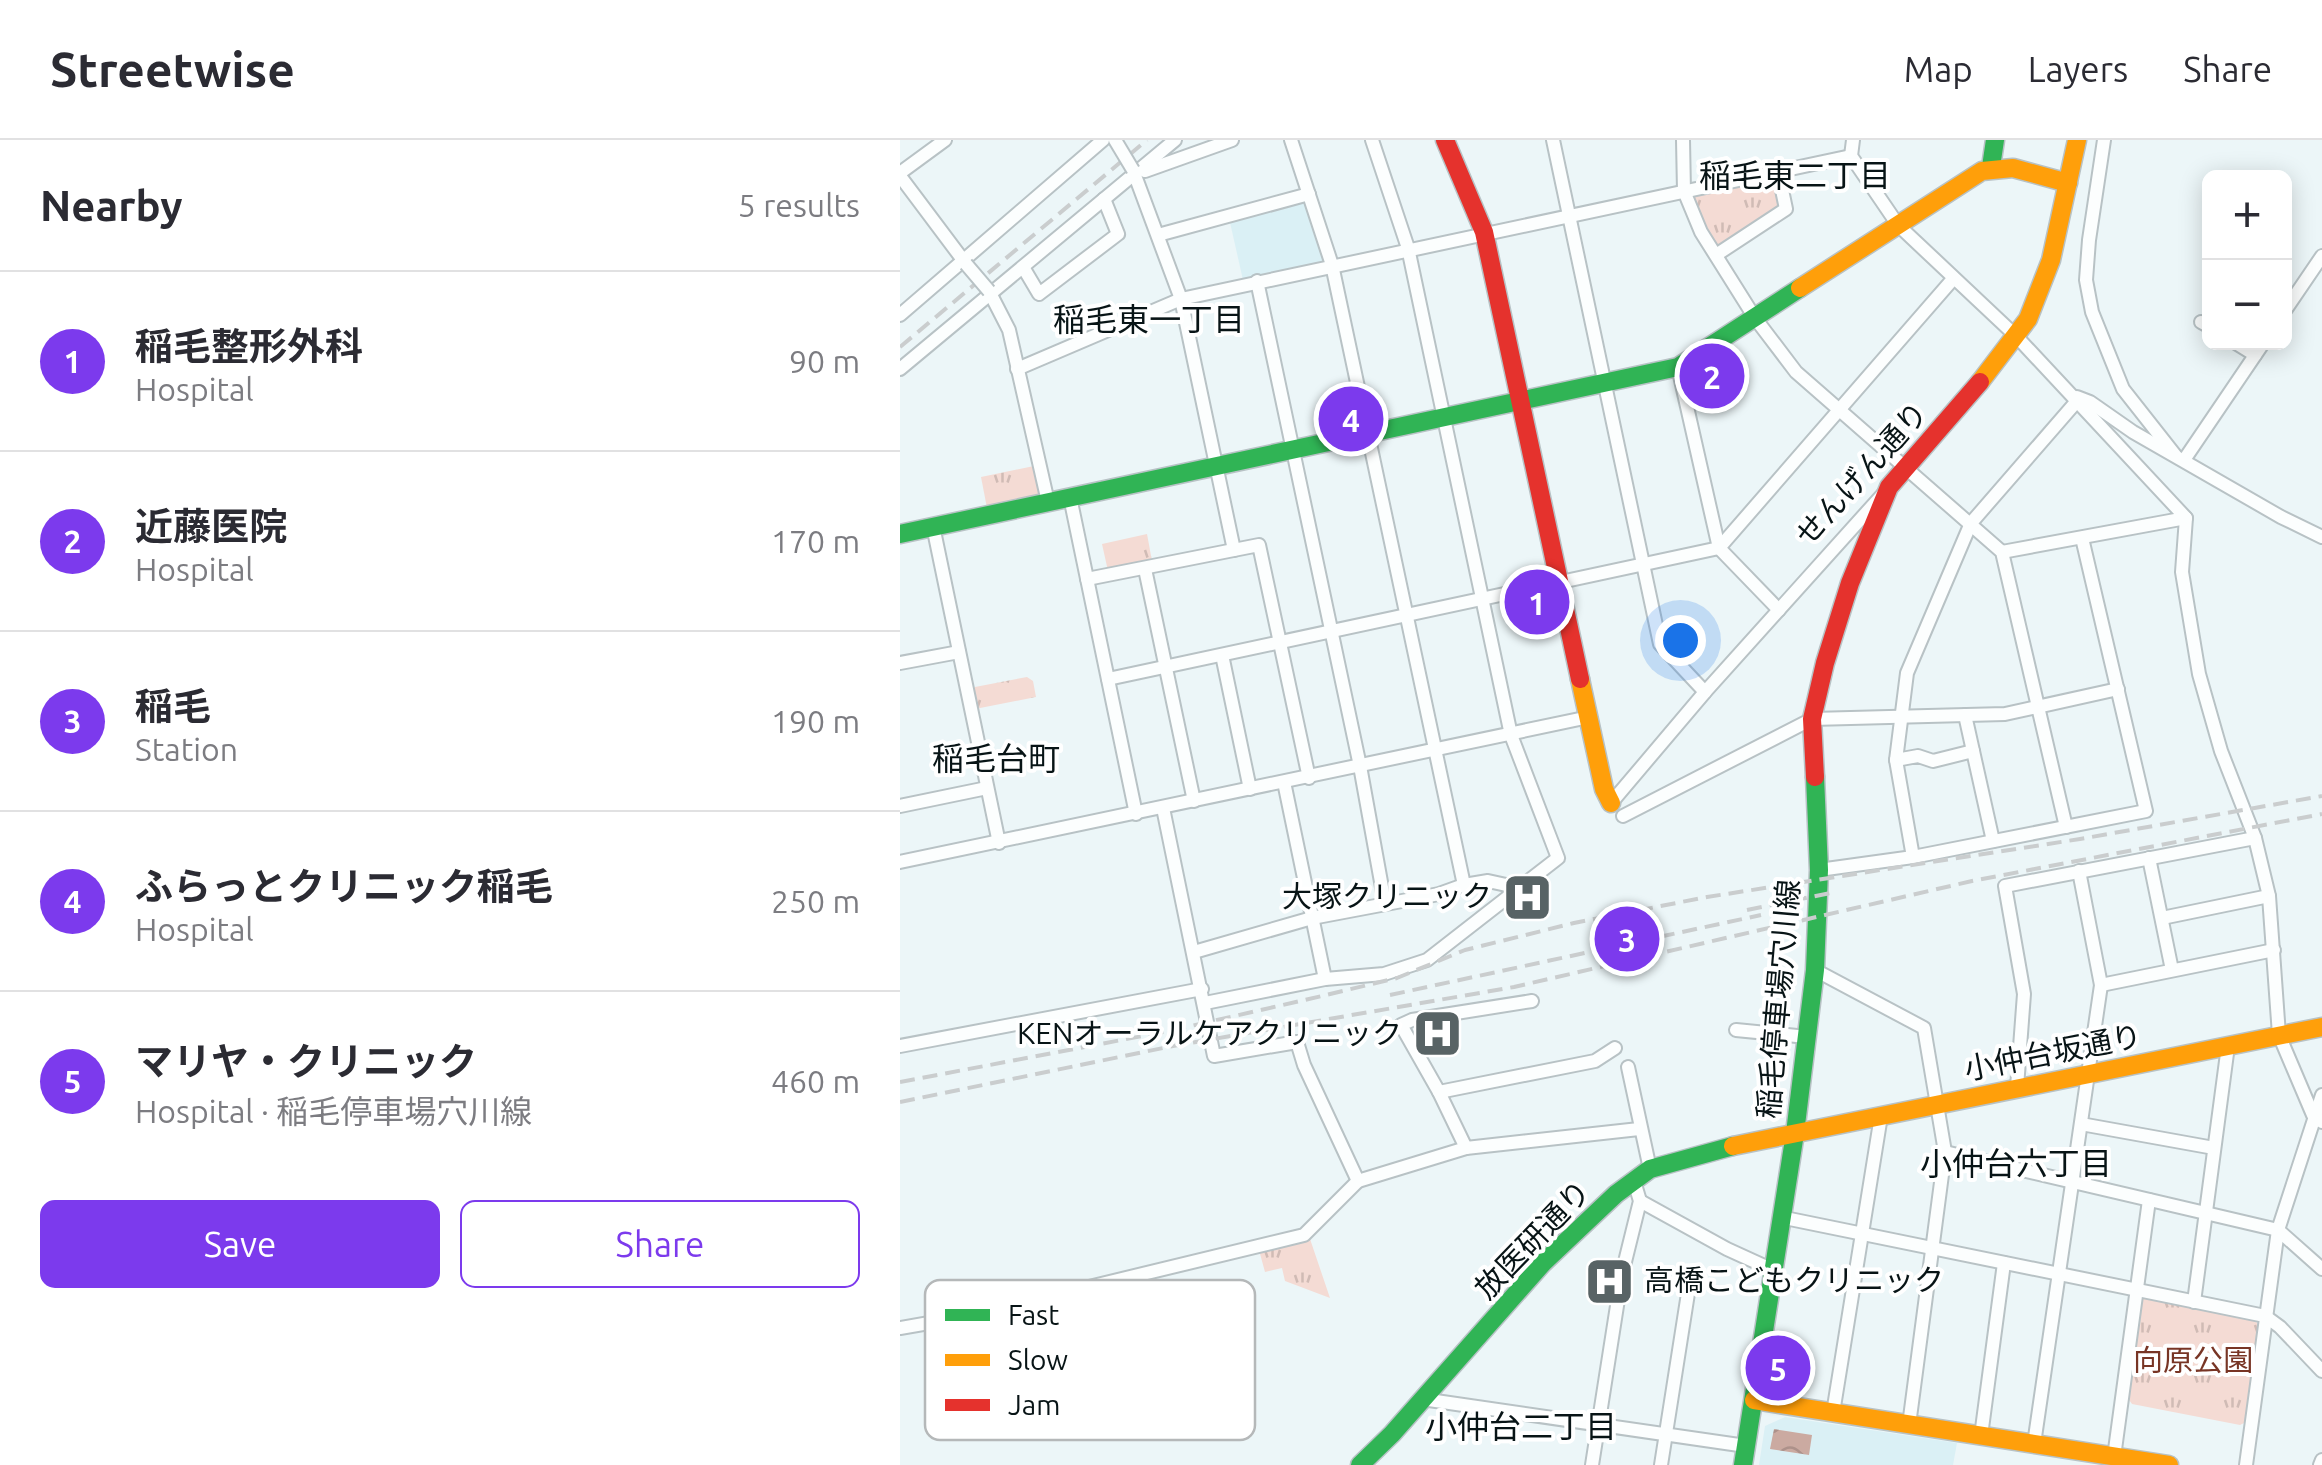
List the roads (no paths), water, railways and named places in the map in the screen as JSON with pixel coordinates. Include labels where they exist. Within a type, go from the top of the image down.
[{"type":"street","points":[[945,140],[900,174],[990,293],[1009,330],[1048,502]]},
{"type":"street","points":[[900,315],[1104,140]]},
{"type":"street","points":[[1115,140],[1134,172],[1181,299],[1234,550]]},
{"type":"street","points":[[900,370],[1174,140]]},
{"type":"street","points":[[1134,172],[1232,140]]},
{"type":"street","points":[[1292,140],[1332,265],[1464,886]]},
{"type":"street","points":[[900,1046],[1203,996],[1384,974],[1427,960],[1558,858],[1511,735],[1408,248],[1372,140]]},
{"type":"street","points":[[1445,140],[1484,232],[1604,789],[1617,809],[1812,719],[1965,715],[2040,708],[2118,689]]},
{"type":"street","points":[[1553,140],[1660,644],[1705,692]]},
{"type":"street","points":[[1683,140],[1684,190],[1701,232],[1755,318],[1796,372],[2002,552],[2066,827]]},
{"type":"street","points":[[1853,140],[1852,156],[1898,225],[2017,337],[2186,518],[2182,572],[2199,674],[2221,751],[2255,838],[2269,896],[2279,1035],[2318,1118]]},
{"type":"street","points":[[1991,167],[1995,140]]},
{"type":"street","name":"せんげん通り","points":[[1617,809],[1705,692],[1906,468],[2017,337],[2045,279],[2077,140]]},
{"type":"street","points":[[2104,140],[2088,240],[2086,280],[2092,312],[2123,388],[2180,458]]},
{"type":"street","points":[[1016,369],[1181,299],[1852,156]]},
{"type":"street","points":[[900,534],[1678,367],[1991,167],[2068,183]]},
{"type":"street","points":[[1716,255],[1786,209],[1778,171]]},
{"type":"street","points":[[1158,235],[1308,194]]},
{"type":"street","points":[[1024,267],[1039,294],[1118,234],[1104,199]]},
{"type":"street","points":[[2292,300],[2322,256]]},
{"type":"street","points":[[1108,679],[1719,548],[1952,279]]},
{"type":"street","points":[[1258,281],[1386,904]]},
{"type":"street","points":[[2246,350],[2255,356]]},
{"type":"street","points":[[2180,458],[2259,350]]},
{"type":"street","points":[[1678,367],[1719,548],[1779,610]]},
{"type":"street","points":[[2075,398],[2090,402],[2180,458],[2322,537]]},
{"type":"street","points":[[1913,857],[1896,760],[1907,673],[1971,523],[2075,398]]},
{"type":"street","name":"稲毛停車場穴川線","points":[[1744,1456],[1795,1133],[1815,970],[1819,870],[1812,719],[1850,583],[1889,487]]},
{"type":"street","points":[[1070,497],[1136,814]]},
{"type":"street","points":[[2002,552],[2186,518]]},
{"type":"street","points":[[934,526],[999,843]]},
{"type":"street","points":[[1819,870],[1913,857],[2146,811],[2082,538]]},
{"type":"street","points":[[1087,580],[1259,545],[1309,778]]},
{"type":"street","points":[[1144,569],[1194,801]]},
{"type":"street","points":[[900,663],[959,652]]},
{"type":"street","points":[[1222,655],[1250,789]]},
{"type":"street","points":[[1965,715],[1993,841]]},
{"type":"street","points":[[900,862],[1589,718]]},
{"type":"street","points":[[1896,760],[1918,756],[1934,760],[1973,751]]},
{"type":"street","points":[[1284,782],[1326,979]]},
{"type":"street","points":[[900,806],[987,788]]},
{"type":"street","points":[[1163,808],[1214,1056],[1297,1042],[1358,1181]]},
{"type":"street","points":[[2018,1087],[2024,994],[2005,886],[2255,838]]},
{"type":"street","points":[[2149,858],[2172,970]]},
{"type":"street","points":[[2034,1444],[2101,984],[2078,871]]},
{"type":"street","points":[[1194,952],[1312,918],[1488,881],[1520,888]]},
{"type":"street","points":[[2162,918],[2269,896]]},
{"type":"street","points":[[2101,984],[2274,950]]},
{"type":"street","points":[[1815,970],[1924,1028],[1945,1152],[1909,1424]]},
{"type":"street","points":[[1466,1148],[1401,1025],[1532,1001]]},
{"type":"street","name":"小仲台坂通り","points":[[1795,1133],[2322,1027]]},
{"type":"street","points":[[1736,1030],[1807,1037]]},
{"type":"street","points":[[2194,1302],[2228,1046]]},
{"type":"street","points":[[1439,1092],[1596,1061],[1616,1048]]},
{"type":"street","points":[[1628,1067],[1650,1170]]},
{"type":"street","points":[[2246,1465],[2278,1230],[2318,1118],[2322,1094]]},
{"type":"street","points":[[1833,1412],[1881,1116]]},
{"type":"street","points":[[2081,1124],[2214,1148]]},
{"type":"street","points":[[1120,1280],[1304,1236],[1358,1181],[1466,1148],[1639,1129]]},
{"type":"street","name":"放医研通り","points":[[1360,1465],[1543,1263],[1616,1194],[1650,1170],[1700,1153],[1795,1133]]},
{"type":"street","points":[[1945,1152],[2278,1230],[2322,1269]]},
{"type":"street","points":[[1592,1465],[1622,1274],[1640,1202],[1634,1181]]},
{"type":"street","points":[[2114,1456],[2149,1200]]},
{"type":"street","points":[[1640,1202],[1773,1270]]},
{"type":"street","points":[[1780,1217],[2266,1316],[2322,1371]]},
{"type":"street","points":[[1980,1436],[2004,1263]]},
{"type":"street","points":[[1661,1465],[1689,1287]]},
{"type":"street","points":[[900,1328],[925,1324]]},
{"type":"street","points":[[1422,1399],[1666,1433],[1744,1456]]},
{"type":"street","points":[[1754,1400],[2170,1465]]},
{"type":"water","points":[[1774,1429],[1812,1435],[1809,1455],[1770,1449]]},
{"type":"railway","points":[[900,347],[1147,140]]},
{"type":"railway","points":[[900,1082],[1169,1031],[1322,996],[1397,978],[1465,950],[1574,923],[1707,897],[2080,839],[2322,796]]},
{"type":"railway","points":[[900,1102],[1173,1046],[1514,987],[1972,881],[2322,814]]},
{"type":"railway","points":[[1747,910],[1835,892]]},
{"type":"railway","points":[[1390,995],[1761,915]]},
{"type":"place","name":"近藤医院","points":[[1712,376]]},
{"type":"place","name":"ふらっとクリニック稲毛","points":[[1351,419]]},
{"type":"place","name":"稲毛整形外科","points":[[1537,602]]},
{"type":"place","name":"大塚クリニック","points":[[1527,897]]},
{"type":"place","name":"稲毛","points":[[1627,939]]},
{"type":"place","name":"KENオーラルケアクリニック","points":[[1437,1034]]},
{"type":"place","name":"高橋こどもクリニック","points":[[1609,1281]]},
{"type":"place","name":"マリヤ・クリニック","points":[[1778,1368]]},
{"type":"district","name":"稲毛東二丁目","points":[[1795,176]]},
{"type":"district","name":"稲毛東一丁目","points":[[1149,320]]},
{"type":"district","name":"稲毛台町","points":[[996,759]]},
{"type":"district","name":"小仲台六丁目","points":[[2016,1164]]},
{"type":"district","name":"小仲台二丁目","points":[[1521,1427]]},
{"type":"park label","name":"向原公園","points":[[2193,1361]]}]
